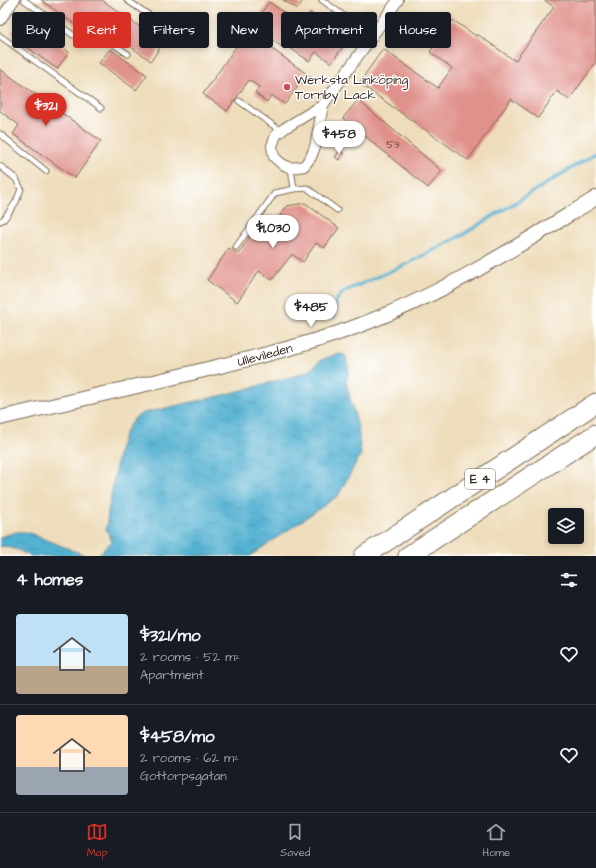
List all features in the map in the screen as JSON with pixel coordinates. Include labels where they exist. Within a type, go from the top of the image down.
[{"type":"highway","name":"E 4","points":[[364,556],[596,404]]},
{"type":"highway","name":"E 4","points":[[408,556],[596,434]]},
{"type":"main road","name":"Ullevileden","points":[[0,418],[273,353],[310,343],[374,320],[406,306],[482,267],[596,198]]},
{"type":"street","points":[[0,20],[14,0]]},
{"type":"street","points":[[377,29],[398,0]]},
{"type":"street","points":[[323,105],[276,135],[272,146],[274,156],[282,164],[291,168],[304,166],[311,157],[323,105],[363,48]]},
{"type":"lane","points":[[24,0],[73,35],[107,40],[128,54]]},
{"type":"lane","points":[[127,0],[144,12]]},
{"type":"lane","points":[[322,0],[339,12]]},
{"type":"lane","points":[[0,36],[101,108]]},
{"type":"lane","points":[[239,101],[281,132]]},
{"type":"lane","points":[[0,134],[46,171]]},
{"type":"lane","points":[[0,166],[16,179],[21,189],[16,202],[4,219],[0,221]]},
{"type":"lane","points":[[291,168],[294,189]]},
{"type":"lane","points":[[236,247],[275,193],[307,188],[337,210]]},
{"type":"water","points":[[343,354],[346,356],[349,371],[346,383],[358,427],[361,454],[338,496],[250,556],[97,556],[112,541],[106,529],[119,450],[124,435],[136,417],[143,413],[224,395],[301,374],[310,370],[321,360],[334,355]]},
{"type":"water","points":[[16,532],[27,532],[87,556],[30,556],[18,550],[4,546],[0,547],[0,537]]},
{"type":"building","points":[[41,0],[102,0],[119,12],[73,12],[73,23],[65,17],[65,12],[58,12]]},
{"type":"building","points":[[283,0],[303,0],[297,9]]},
{"type":"building","points":[[544,0],[596,0],[596,62],[569,100],[557,91],[538,118],[511,99],[468,160],[359,83],[383,49],[438,88],[452,68],[430,52],[433,48],[451,48],[451,23],[453,20],[476,36],[477,34],[515,61],[554,7]]},
{"type":"building","points":[[269,2],[283,12],[281,12],[281,46],[273,41],[273,12],[262,12]]},
{"type":"building","points":[[131,20],[139,26],[139,48],[160,48],[151,61],[131,47]]},
{"type":"building","points":[[28,48],[64,48],[69,52],[57,69]]},
{"type":"building","points":[[235,48],[271,48],[311,77],[306,84],[302,81],[285,104],[271,95],[267,102],[255,93],[259,87],[249,80],[227,111],[203,94]]},
{"type":"building","points":[[290,48],[342,48],[331,63],[316,52],[309,61]]},
{"type":"building","points":[[110,49],[147,75],[136,90],[99,63]]},
{"type":"building","points":[[0,69],[101,141],[75,178],[13,134],[19,125],[0,111]]},
{"type":"building","points":[[358,100],[442,171],[428,188],[343,118]]},
{"type":"building","points":[[340,150],[343,153],[339,160],[335,157]]},
{"type":"building","points":[[305,203],[339,228],[324,248],[316,243],[303,262],[292,254],[272,280],[259,271],[237,302],[207,280],[229,248],[238,254],[256,227],[267,235],[287,206]]},
{"type":"waterway","points":[[334,317],[336,302],[345,291],[409,263],[464,234],[596,153]]},
{"type":"place","name":"Werksta Linköping Tornby Lack","points":[[287,87]]}]
